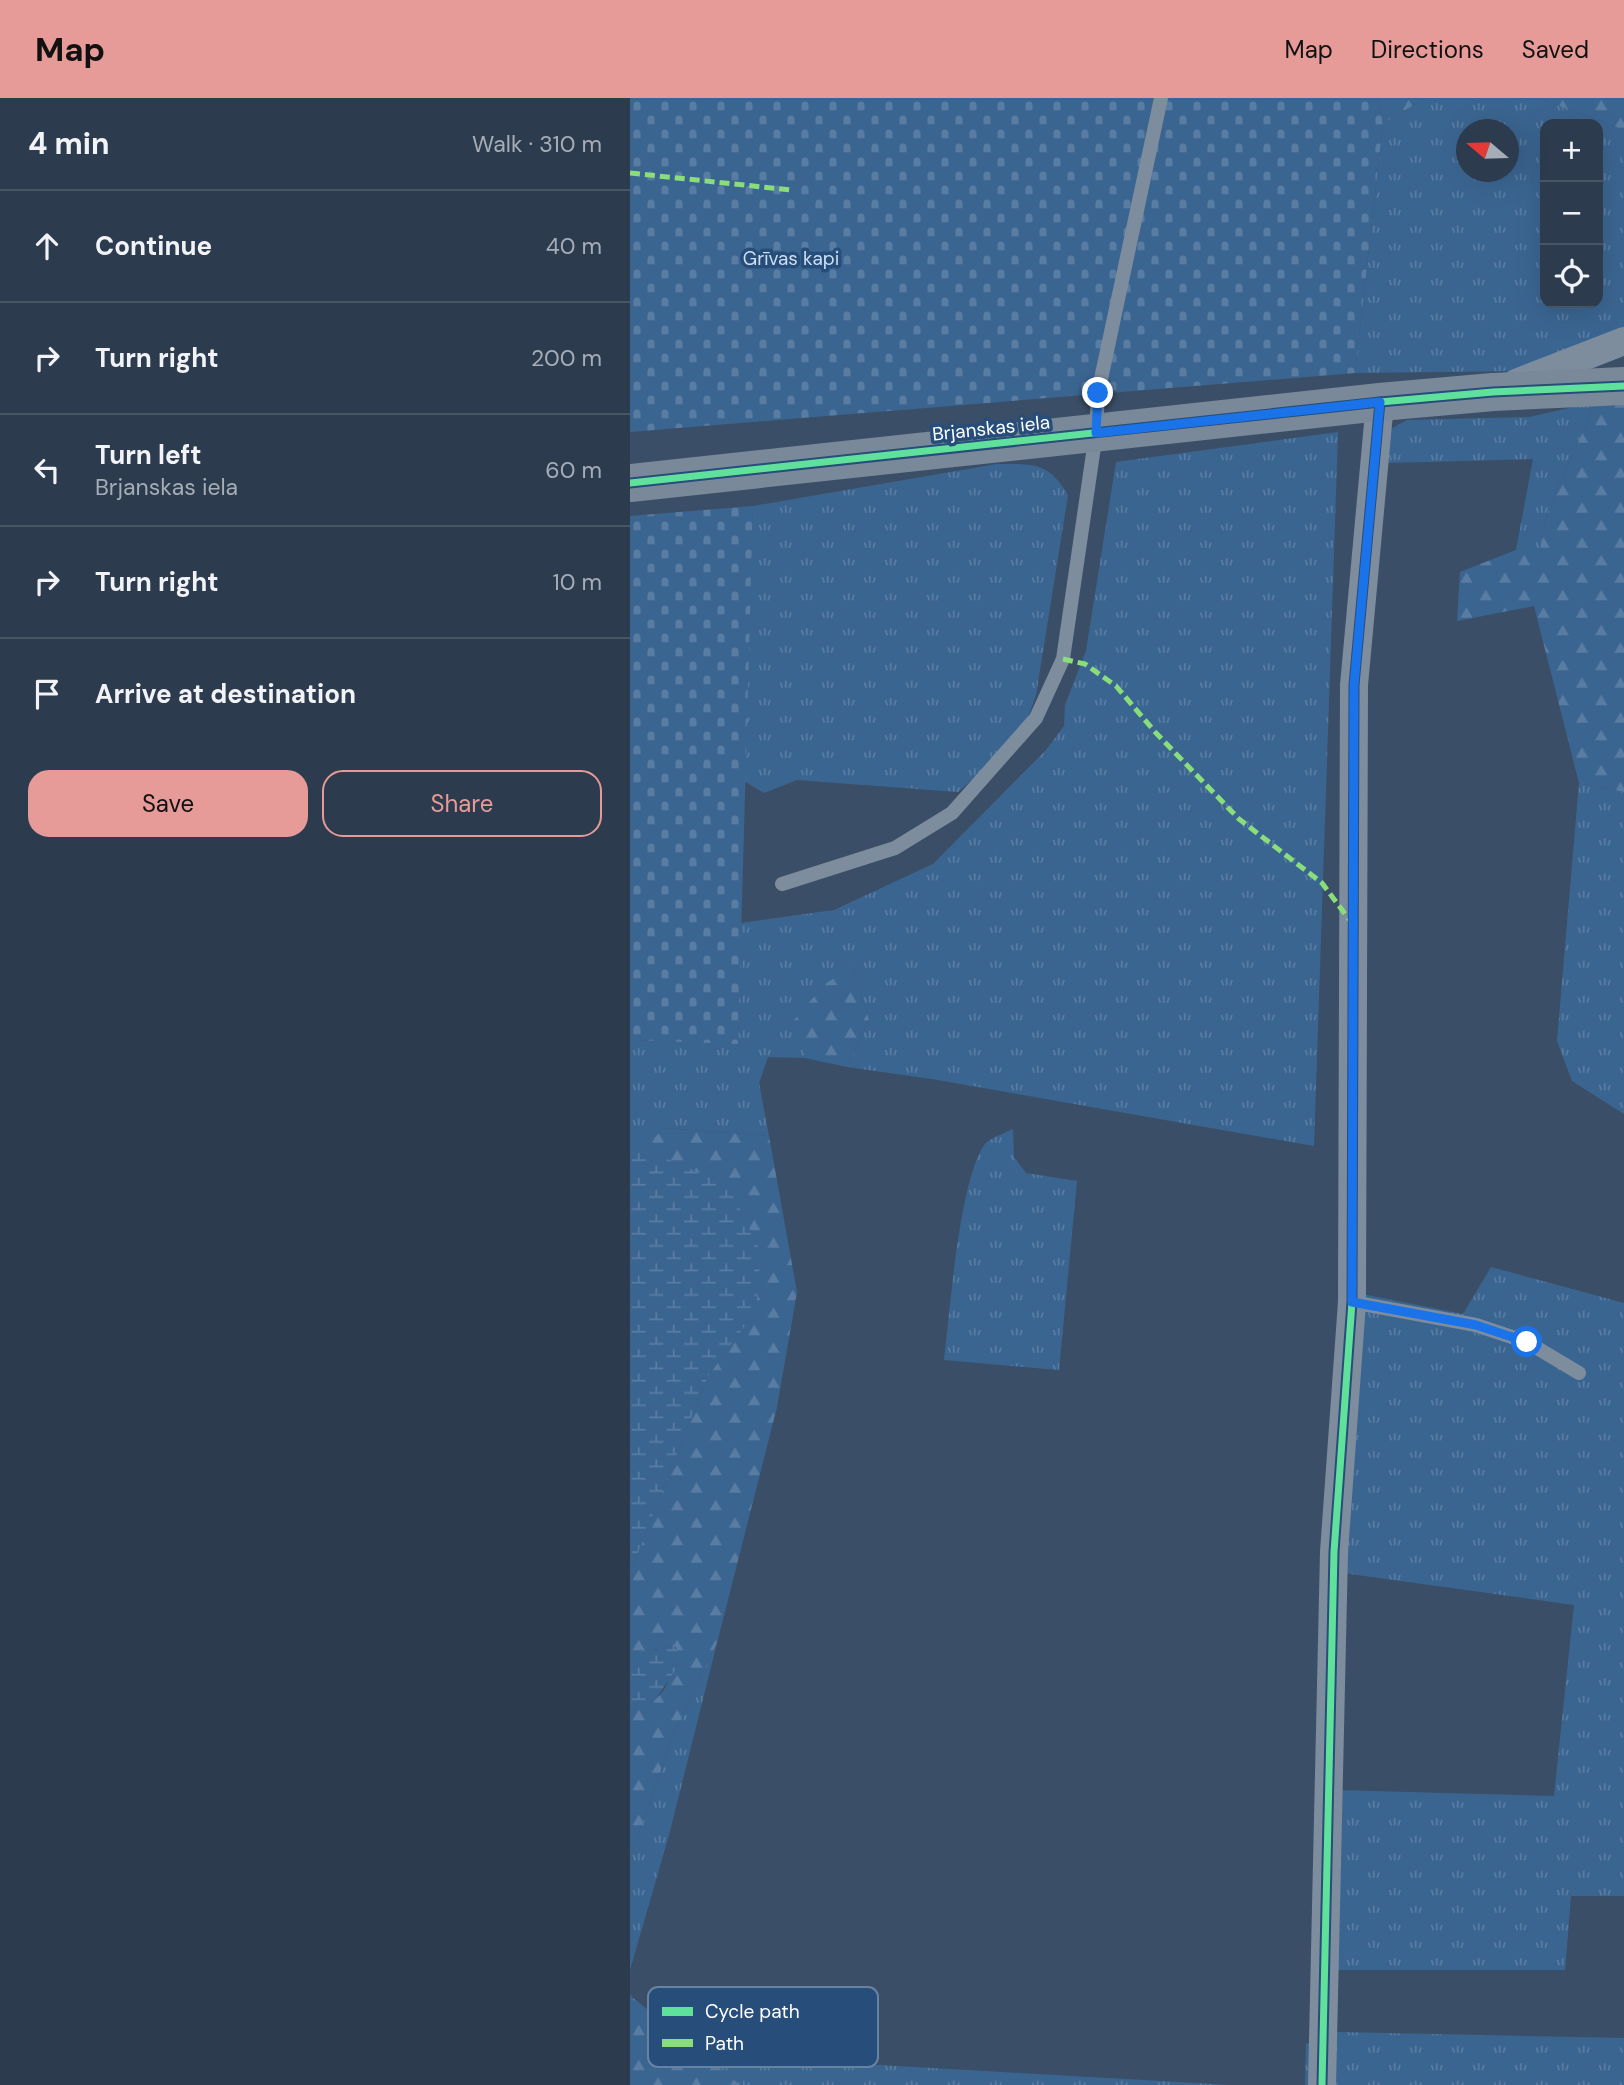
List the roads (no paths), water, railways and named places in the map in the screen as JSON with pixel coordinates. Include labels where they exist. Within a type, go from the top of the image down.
[{"type":"main road","name":"Brjanskas iela","points":[[630,483],[1368,403],[1493,392],[1624,386]]},
{"type":"street","points":[[1493,392],[1624,341]]},
{"type":"street","points":[[1322,2085],[1334,1552],[1352,1302],[1354,685],[1368,403]]},
{"type":"lane","points":[[782,884],[895,848],[952,813],[1036,718],[1063,659],[1096,433],[1098,393],[1161,98]]},
{"type":"lane","points":[[1352,1302],[1476,1325],[1527,1342],[1579,1373]]},
{"type":"park label","name":"Grīvas kapi","points":[[791,258]]}]
